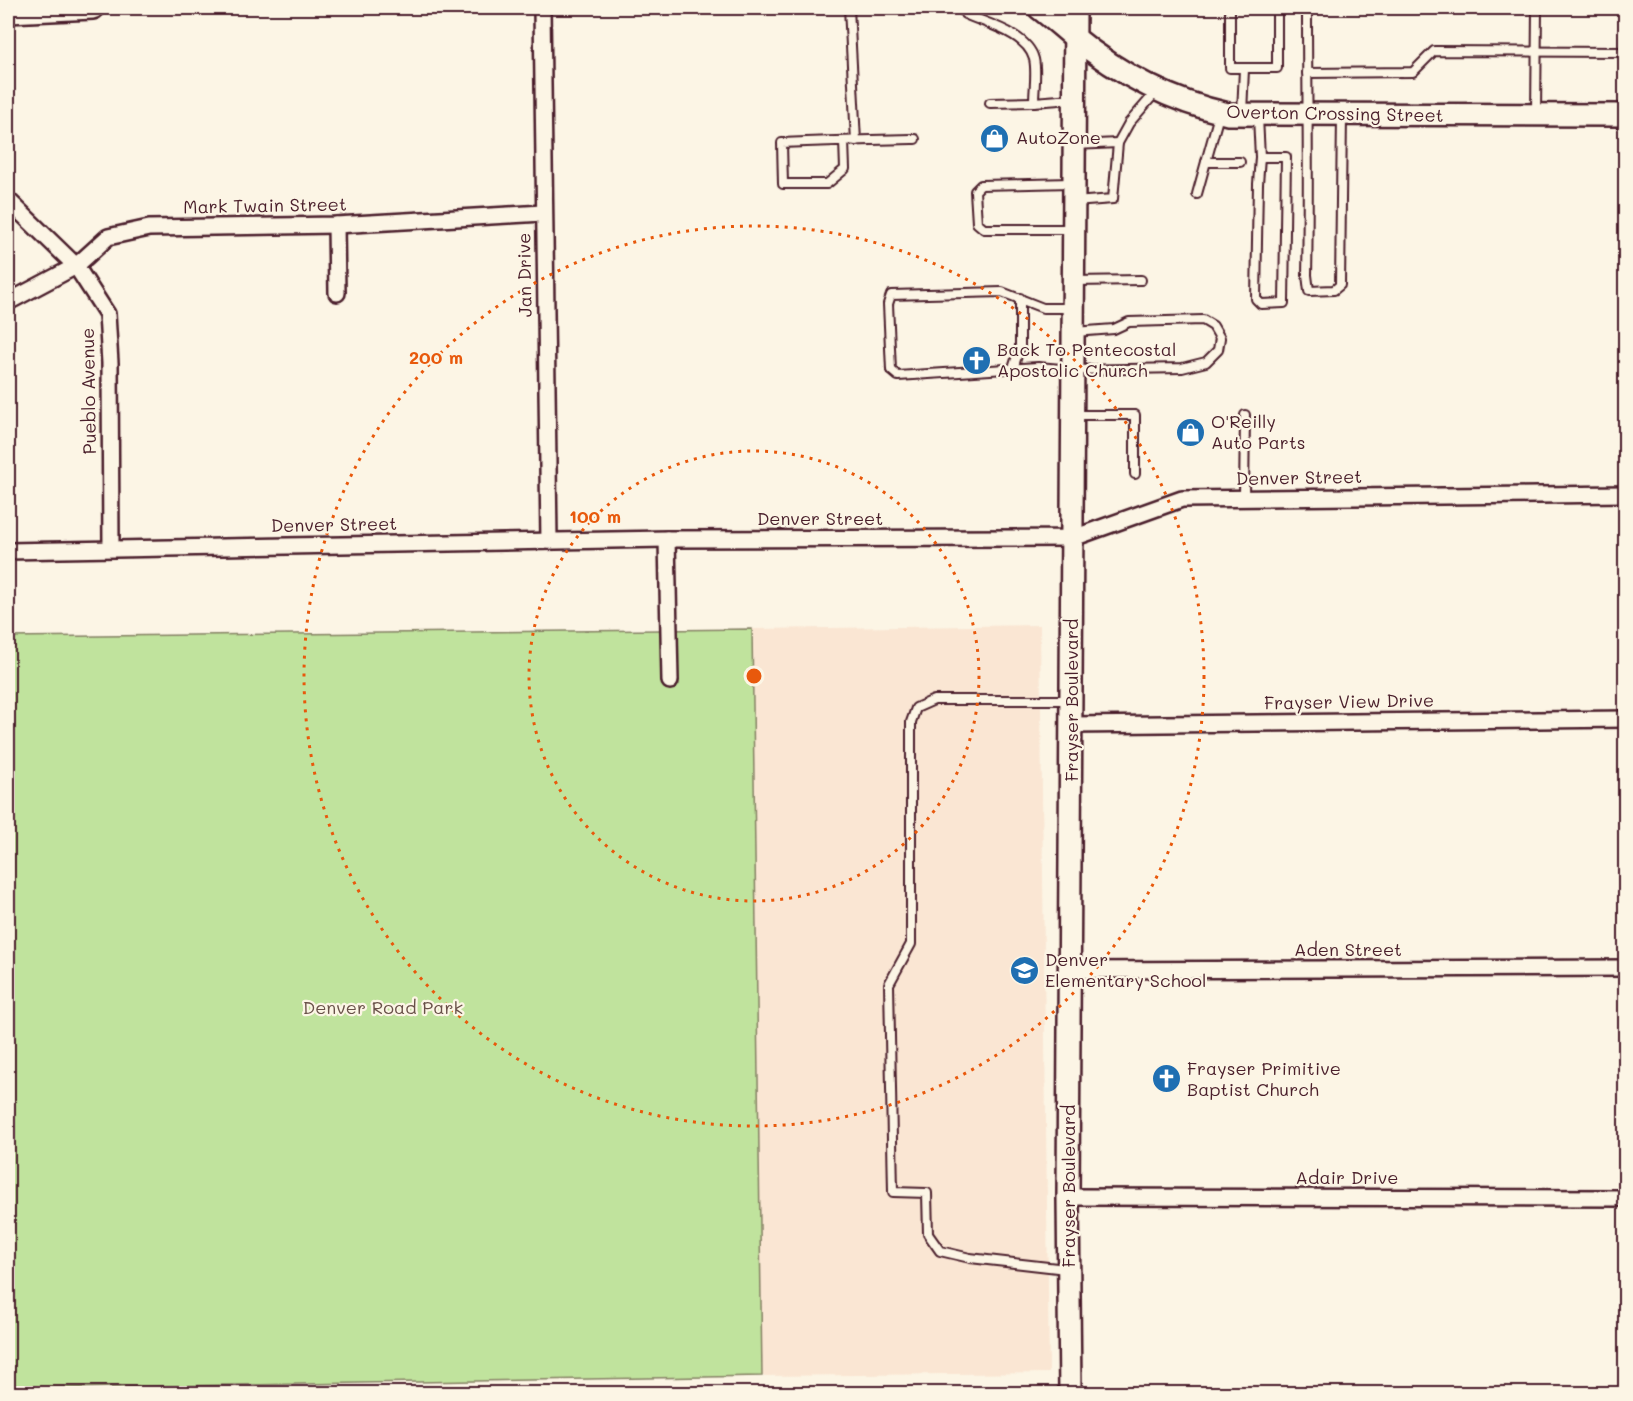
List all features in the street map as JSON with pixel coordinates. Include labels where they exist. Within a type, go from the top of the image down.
[{"type":"main road","points":[[8,12],[93,8]]},
{"type":"main road","name":"Overton Crossing Street","points":[[1039,8],[1075,38],[1123,72],[1157,91],[1200,108],[1220,112],[1307,116],[1626,115]]},
{"type":"main road","name":"Frayser Boulevard","points":[[1070,1394],[1068,1197],[1075,8]]},
{"type":"street","name":"Jan Drive","points":[[542,8],[549,541]]},
{"type":"street","name":"Pueblo Avenue","points":[[8,200],[76,266],[107,314],[110,363],[111,548]]},
{"type":"street","name":"Mark Twain Street","points":[[8,302],[76,266],[108,237],[149,228],[336,225],[543,213]]},
{"type":"street","points":[[336,225],[337,293]]},
{"type":"street","name":"Denver Street","points":[[8,550],[667,539],[1073,538],[1182,499],[1626,494]]},
{"type":"street","points":[[667,539],[670,681]]},
{"type":"street","name":"Frayser View Drive","points":[[1072,725],[1626,719]]},
{"type":"street","name":"Aden Street","points":[[1070,970],[1626,968]]},
{"type":"street","name":"Adair Drive","points":[[1068,1197],[1626,1198]]},
{"type":"lane","points":[[849,8],[856,141]]},
{"type":"lane","points":[[964,8],[965,14],[1020,38],[1030,48],[1035,61],[1034,102]]},
{"type":"lane","points":[[1230,8],[1230,68],[1244,69],[1277,68],[1277,8]]},
{"type":"lane","points":[[1307,8],[1309,162],[1307,275],[1309,291],[1334,290],[1340,285],[1342,116]]},
{"type":"lane","points":[[1536,116],[1537,8]]},
{"type":"lane","points":[[1307,73],[1413,72],[1434,51],[1626,52]]},
{"type":"lane","points":[[1244,69],[1250,115],[1260,157],[1257,196],[1256,299],[1262,304],[1284,303],[1286,157],[1260,157]]},
{"type":"lane","points":[[1073,229],[984,229],[977,223],[975,191],[981,185],[1113,199],[1118,142],[1129,123],[1157,91]]},
{"type":"lane","points":[[990,103],[1073,99]]},
{"type":"lane","points":[[1197,194],[1220,112]]},
{"type":"lane","points":[[844,141],[845,169],[827,184],[783,184],[782,143],[844,141],[856,141],[915,139]]},
{"type":"lane","points":[[1073,145],[1118,142]]},
{"type":"lane","points":[[1206,162],[1240,162]]},
{"type":"lane","points":[[1073,281],[1141,280]]},
{"type":"lane","points":[[1073,308],[1043,308],[1002,292],[891,295],[888,304],[891,370],[898,375],[1038,367],[1073,370],[1182,368],[1206,362],[1218,350],[1220,338],[1213,326],[1203,320],[1129,322],[1103,331],[1073,332]]},
{"type":"lane","points":[[1013,369],[1020,346],[1020,298]]},
{"type":"lane","points":[[1073,414],[1135,415],[1135,474]]},
{"type":"lane","points":[[1244,498],[1245,415]]},
{"type":"lane","points":[[1069,1270],[970,1258],[940,1251],[928,1234],[927,1193],[893,1192],[889,984],[911,944],[911,722],[916,708],[934,700],[1072,700]]},
{"type":"shaded area","points":[[1040,625],[1049,1373],[762,1376],[752,629]]},
{"type":"green space","name":"Denver Road Park","points":[[752,629],[762,1376],[8,1389],[8,637]]},
{"type":"place","name":"AutoZone","points":[[995,138]]},
{"type":"place","name":"Back To Pentecostal Apostolic Church","points":[[976,360]]},
{"type":"place","name":"O'Reilly Auto Parts","points":[[1190,432]]},
{"type":"place","name":"Denver Elementary School","points":[[1024,970]]},
{"type":"place","name":"Frayser Primitive Baptist Church","points":[[1166,1079]]}]
